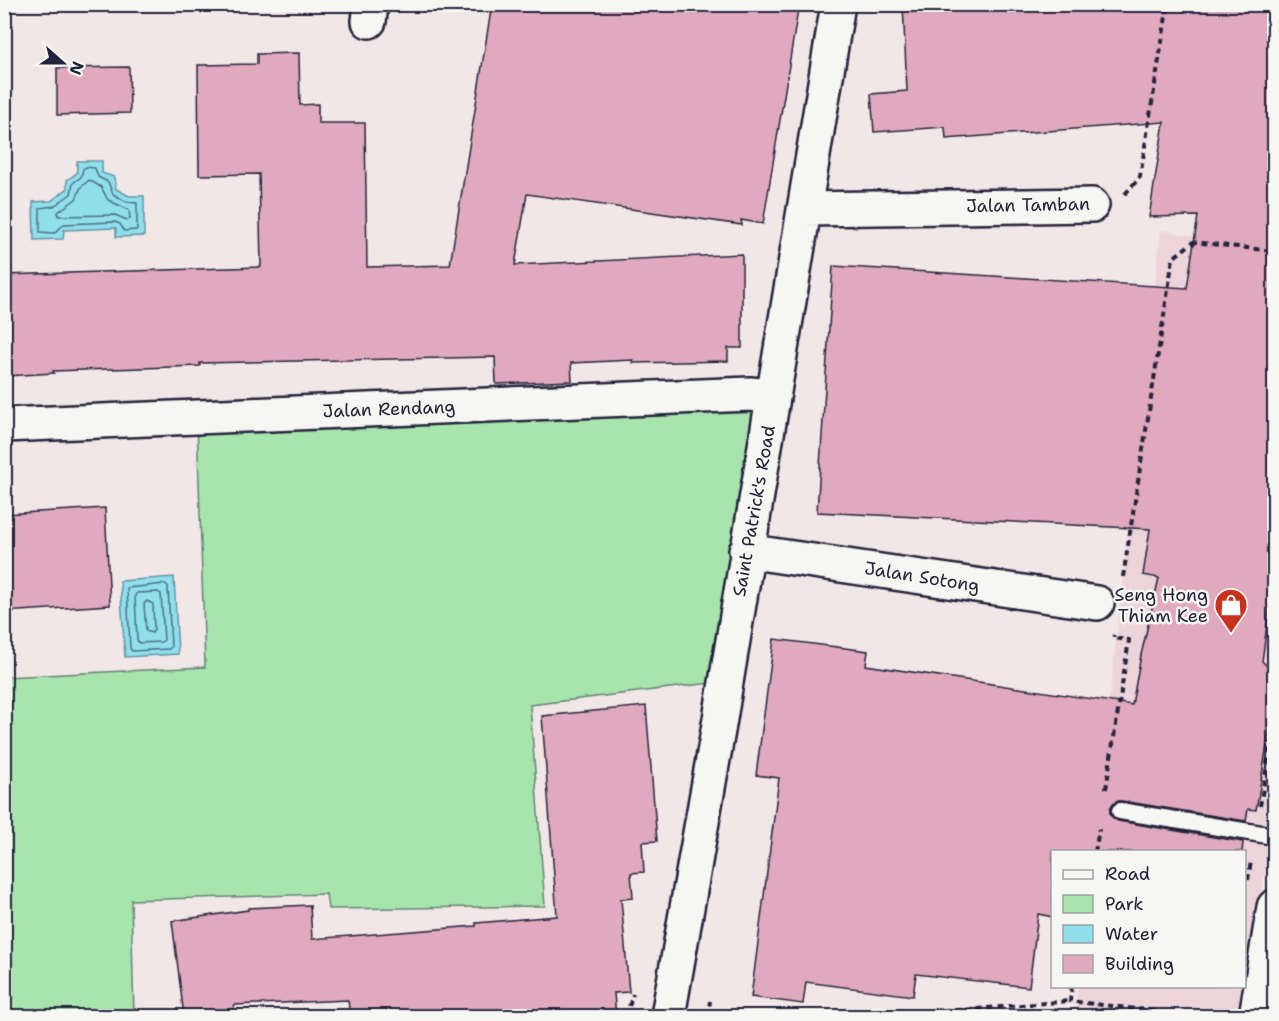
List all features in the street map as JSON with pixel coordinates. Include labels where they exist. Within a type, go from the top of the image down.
[{"type":"street","name":"Saint Patrick's Road","points":[[668,1017],[719,725],[746,550],[838,4]]},
{"type":"street","name":"Jalan Tamban","points":[[804,209],[1092,205]]},
{"type":"street","name":"Jalan Rendang","points":[[4,425],[750,394],[773,396]]},
{"type":"street","name":"Jalan Sotong","points":[[746,550],[1106,615]]},
{"type":"street","points":[[1256,1017],[1275,907]]},
{"type":"lane","points":[[1120,811],[1275,836]]},
{"type":"path","name":"Jalan Tamban","points":[[1092,205],[1122,198],[1140,177],[1168,4]]},
{"type":"path","points":[[1123,581],[1173,258],[1193,242],[1275,251]]},
{"type":"path","points":[[1104,798],[1129,640],[1113,638],[1106,615]]},
{"type":"path","points":[[1248,884],[1255,832],[1275,725]]},
{"type":"path","points":[[1095,850],[1101,820]]},
{"type":"path","points":[[1070,1001],[1072,988]]},
{"type":"path","points":[[893,1017],[1070,1001],[1193,1017]]},
{"type":"path","points":[[626,1017],[630,1005]]},
{"type":"shaded area","points":[[1161,230],[1274,252],[1274,819],[1246,986],[1246,850],[1093,850]]},
{"type":"shaded area","points":[[1078,988],[1246,988],[1241,1016],[1075,1016]]},
{"type":"green space","points":[[761,402],[727,681],[530,705],[545,906],[328,909],[326,894],[131,900],[134,1016],[5,1016],[5,677],[205,667],[197,421]]},
{"type":"water","points":[[77,161],[102,161],[102,173],[114,177],[116,189],[129,196],[144,196],[144,236],[116,237],[116,228],[64,230],[63,239],[34,240],[33,202],[51,201],[67,189],[67,180],[77,173]]},
{"type":"water","points":[[174,577],[178,654],[125,657],[120,581]]},
{"type":"building","points":[[492,4],[799,4],[763,224],[741,220],[742,225],[527,194],[515,265],[742,254],[742,348],[728,348],[728,361],[633,363],[633,360],[571,363],[572,381],[496,384],[495,357],[200,363],[200,366],[53,371],[54,373],[6,376],[4,275],[261,267],[259,174],[199,175],[198,65],[257,64],[257,54],[299,53],[300,105],[318,104],[318,123],[365,123],[367,267],[450,265]]},
{"type":"building","points":[[903,4],[1275,4],[1275,568],[1262,661],[1275,674],[1275,698],[1256,810],[1248,809],[1246,821],[1122,801],[1116,801],[1110,809],[1110,815],[1118,821],[1243,842],[1242,850],[1051,850],[1051,917],[1038,914],[1029,987],[916,974],[913,996],[806,982],[803,1004],[751,997],[779,778],[756,775],[774,639],[868,651],[866,665],[1132,705],[1159,578],[1143,575],[1150,529],[817,512],[833,266],[1187,288],[1198,216],[1149,217],[1164,122],[946,139],[945,127],[874,132],[871,94],[907,91]]},
{"type":"building","points":[[129,67],[130,113],[57,115],[57,68]]},
{"type":"building","points":[[105,508],[110,605],[4,612],[4,514]]},
{"type":"building","points":[[646,706],[657,841],[642,842],[644,872],[631,873],[633,898],[621,899],[629,992],[614,993],[616,1017],[484,1017],[483,1013],[438,1017],[350,1017],[348,1000],[234,1005],[234,1009],[184,1016],[172,921],[248,910],[248,908],[310,905],[312,939],[476,926],[476,923],[557,916],[542,716]]},
{"type":"place","name":"Seng Hong Thiam Kee","points":[[1231,634]]}]
